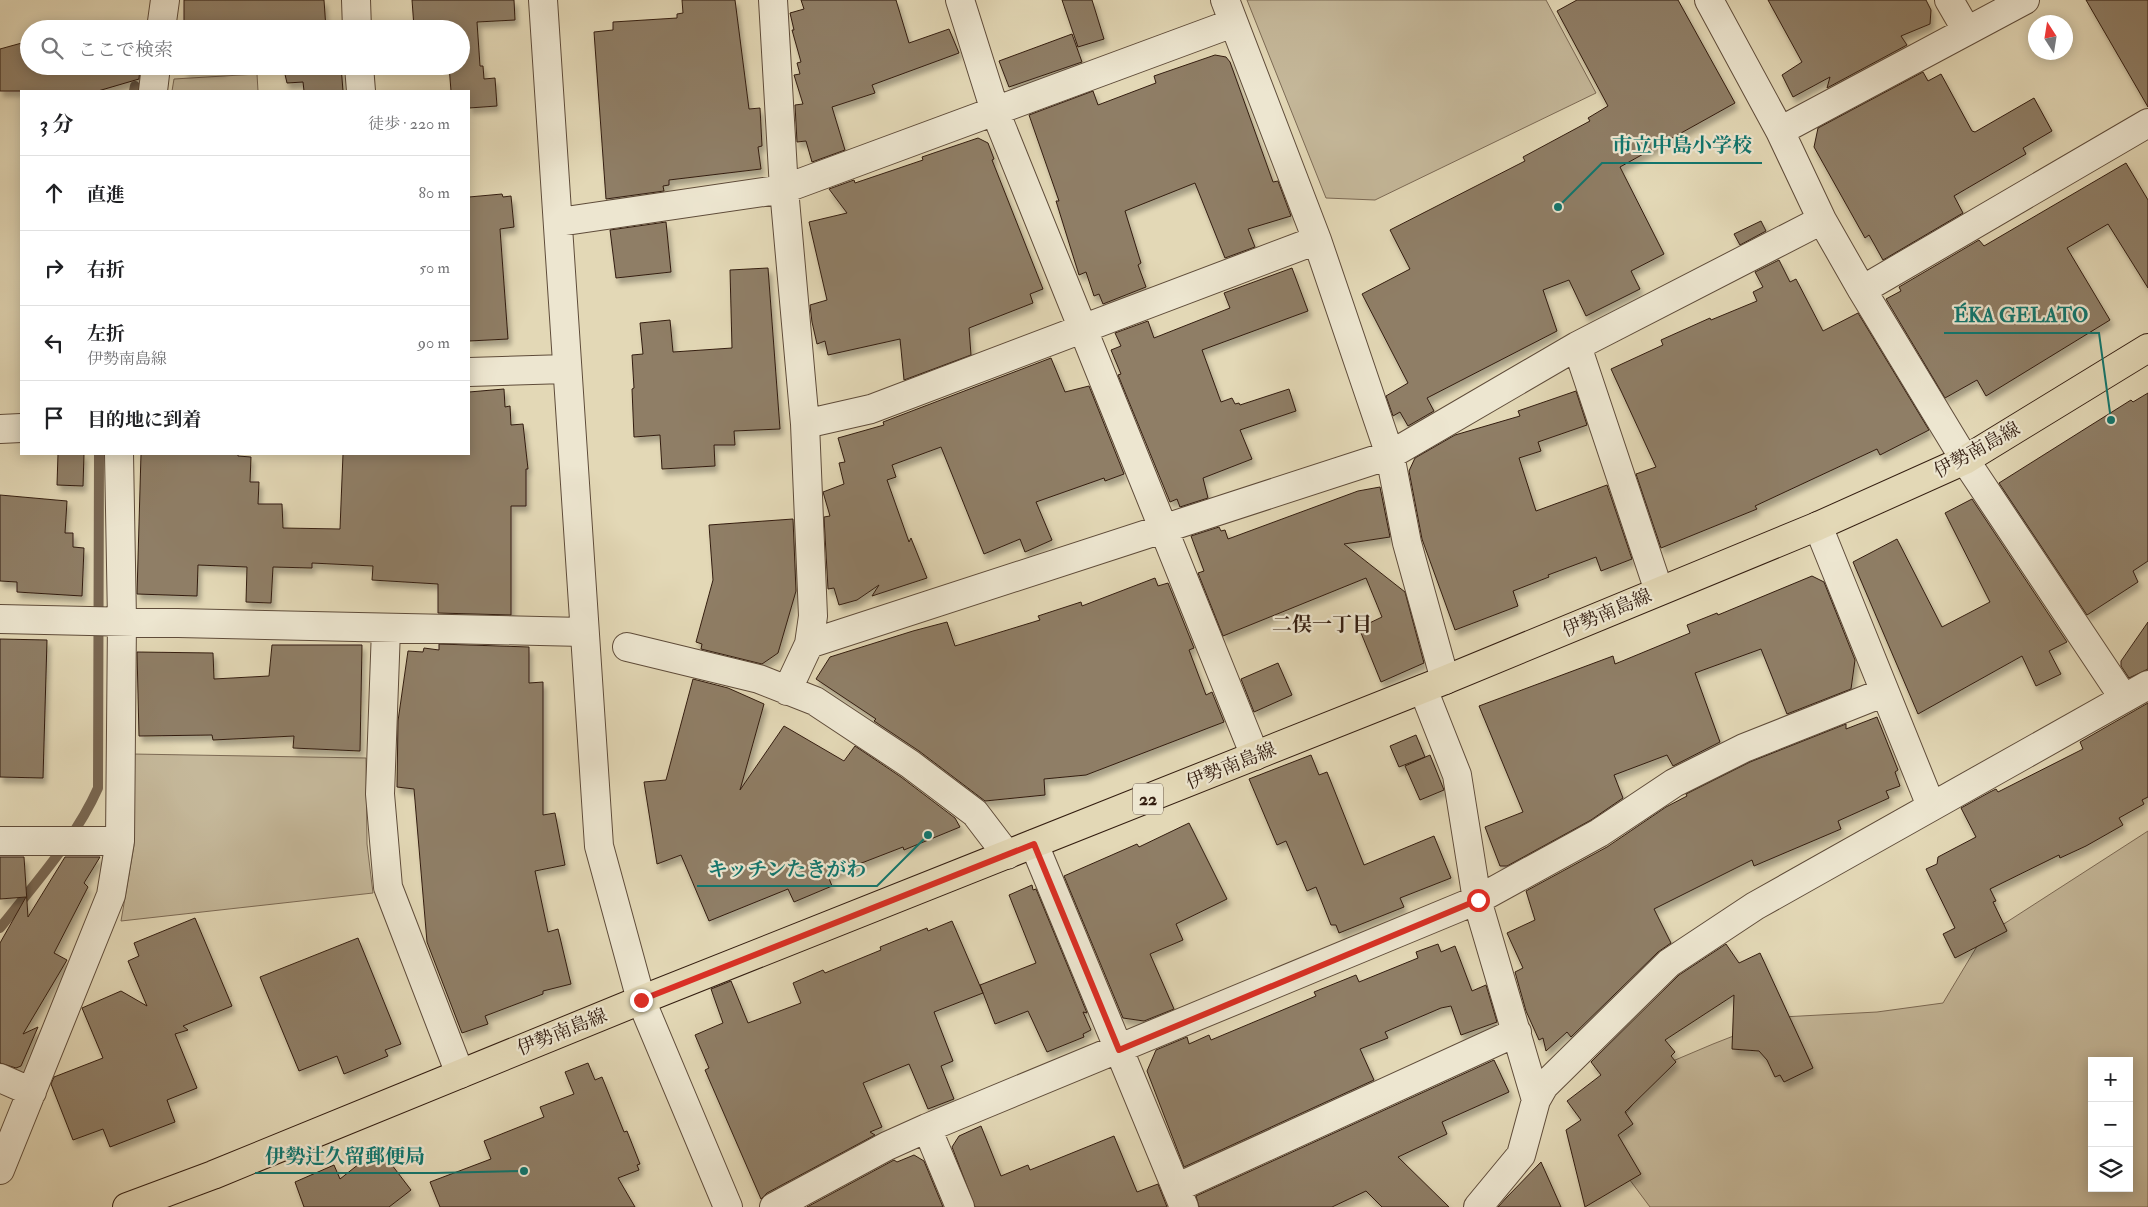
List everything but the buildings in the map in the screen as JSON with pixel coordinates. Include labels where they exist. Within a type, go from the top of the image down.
[{"type":"main road","name":"伊勢南島線","points":[[127,1207],[213,1175],[641,1000],[1434,685],[1818,526],[1965,460],[2148,348]]},
{"type":"street","points":[[162,20],[165,0]]},
{"type":"street","points":[[356,0],[357,20]]},
{"type":"street","points":[[543,0],[559,222],[566,369],[598,846],[641,1000],[728,1207]]},
{"type":"street","points":[[773,0],[784,189],[806,424],[813,616],[809,644],[787,690]]},
{"type":"street","points":[[960,0],[995,111],[1255,756]]},
{"type":"street","points":[[1709,0],[1780,131],[1822,220],[1862,290],[1965,460],[2123,697]]},
{"type":"street","points":[[1949,0],[1967,31]]},
{"type":"street","points":[[1780,131],[2025,0]]},
{"type":"street","points":[[559,222],[784,189],[995,111],[1229,12],[1317,240],[1390,455],[1434,685],[1457,775],[1478,900],[1536,1100]]},
{"type":"street","points":[[153,90],[155,75]]},
{"type":"street","points":[[360,75],[361,90]]},
{"type":"street","points":[[1862,290],[2148,123]]},
{"type":"street","points":[[809,644],[1390,455],[1577,346],[1822,220]]},
{"type":"street","points":[[806,424],[871,409],[1317,240]]},
{"type":"street","points":[[1577,346],[1659,591]]},
{"type":"street","points":[[470,372],[566,369]]},
{"type":"street","points":[[0,429],[20,428]]},
{"type":"street","points":[[0,1170],[111,895],[120,841],[119,455]]},
{"type":"street","points":[[1818,526],[1931,806]]},
{"type":"street","points":[[0,619],[118,620],[386,629],[583,632]]},
{"type":"street","points":[[386,629],[380,794],[388,887],[460,1074]]},
{"type":"street","points":[[627,648],[760,679],[815,701],[910,764],[975,813],[1007,855]]},
{"type":"street","points":[[1478,1207],[1521,1155],[1536,1100],[1544,1086],[1669,963],[1755,906],[2123,697],[2148,685]]},
{"type":"street","points":[[774,1207],[887,1146],[927,1128],[1478,900],[1599,834],[1674,783],[1744,748],[1885,692]]},
{"type":"street","points":[[0,841],[120,841]]},
{"type":"street","points":[[1034,844],[1180,1198],[1517,1032]]},
{"type":"street","points":[[0,1078],[32,1092]]},
{"type":"street","points":[[927,1128],[960,1207]]},
{"type":"shaded area","points":[[1247,0],[1546,0],[1596,93],[1375,200],[1326,198]]},
{"type":"shaded area","points":[[257,75],[258,90],[172,90],[174,79]]},
{"type":"shaded area","points":[[132,754],[366,758],[367,844],[373,893],[121,921],[134,845]]},
{"type":"shaded area","points":[[2148,831],[2148,1207],[1650,1207],[1603,1144],[1661,1066],[1713,1044],[1782,1017],[1877,1012],[1943,1003],[1982,938]]},
{"type":"waterway","points":[[134,90],[135,86]]},
{"type":"waterway","points":[[0,928],[66,844],[89,807],[98,788],[99,455]]},
{"type":"place","name":"市立中島小学校","points":[[1558,207]]},
{"type":"place","name":"ÉKA GELATO","points":[[2111,420]]},
{"type":"place","name":"キッチンたきがわ","points":[[928,835]]},
{"type":"place","name":"伊勢辻久留郵便局","points":[[524,1171]]},
{"type":"district","name":"二俣一丁目","points":[[1322,624]]},
{"type":"route","points":[[641,1000],[1034,844],[1119,1050],[1478,900]]}]
